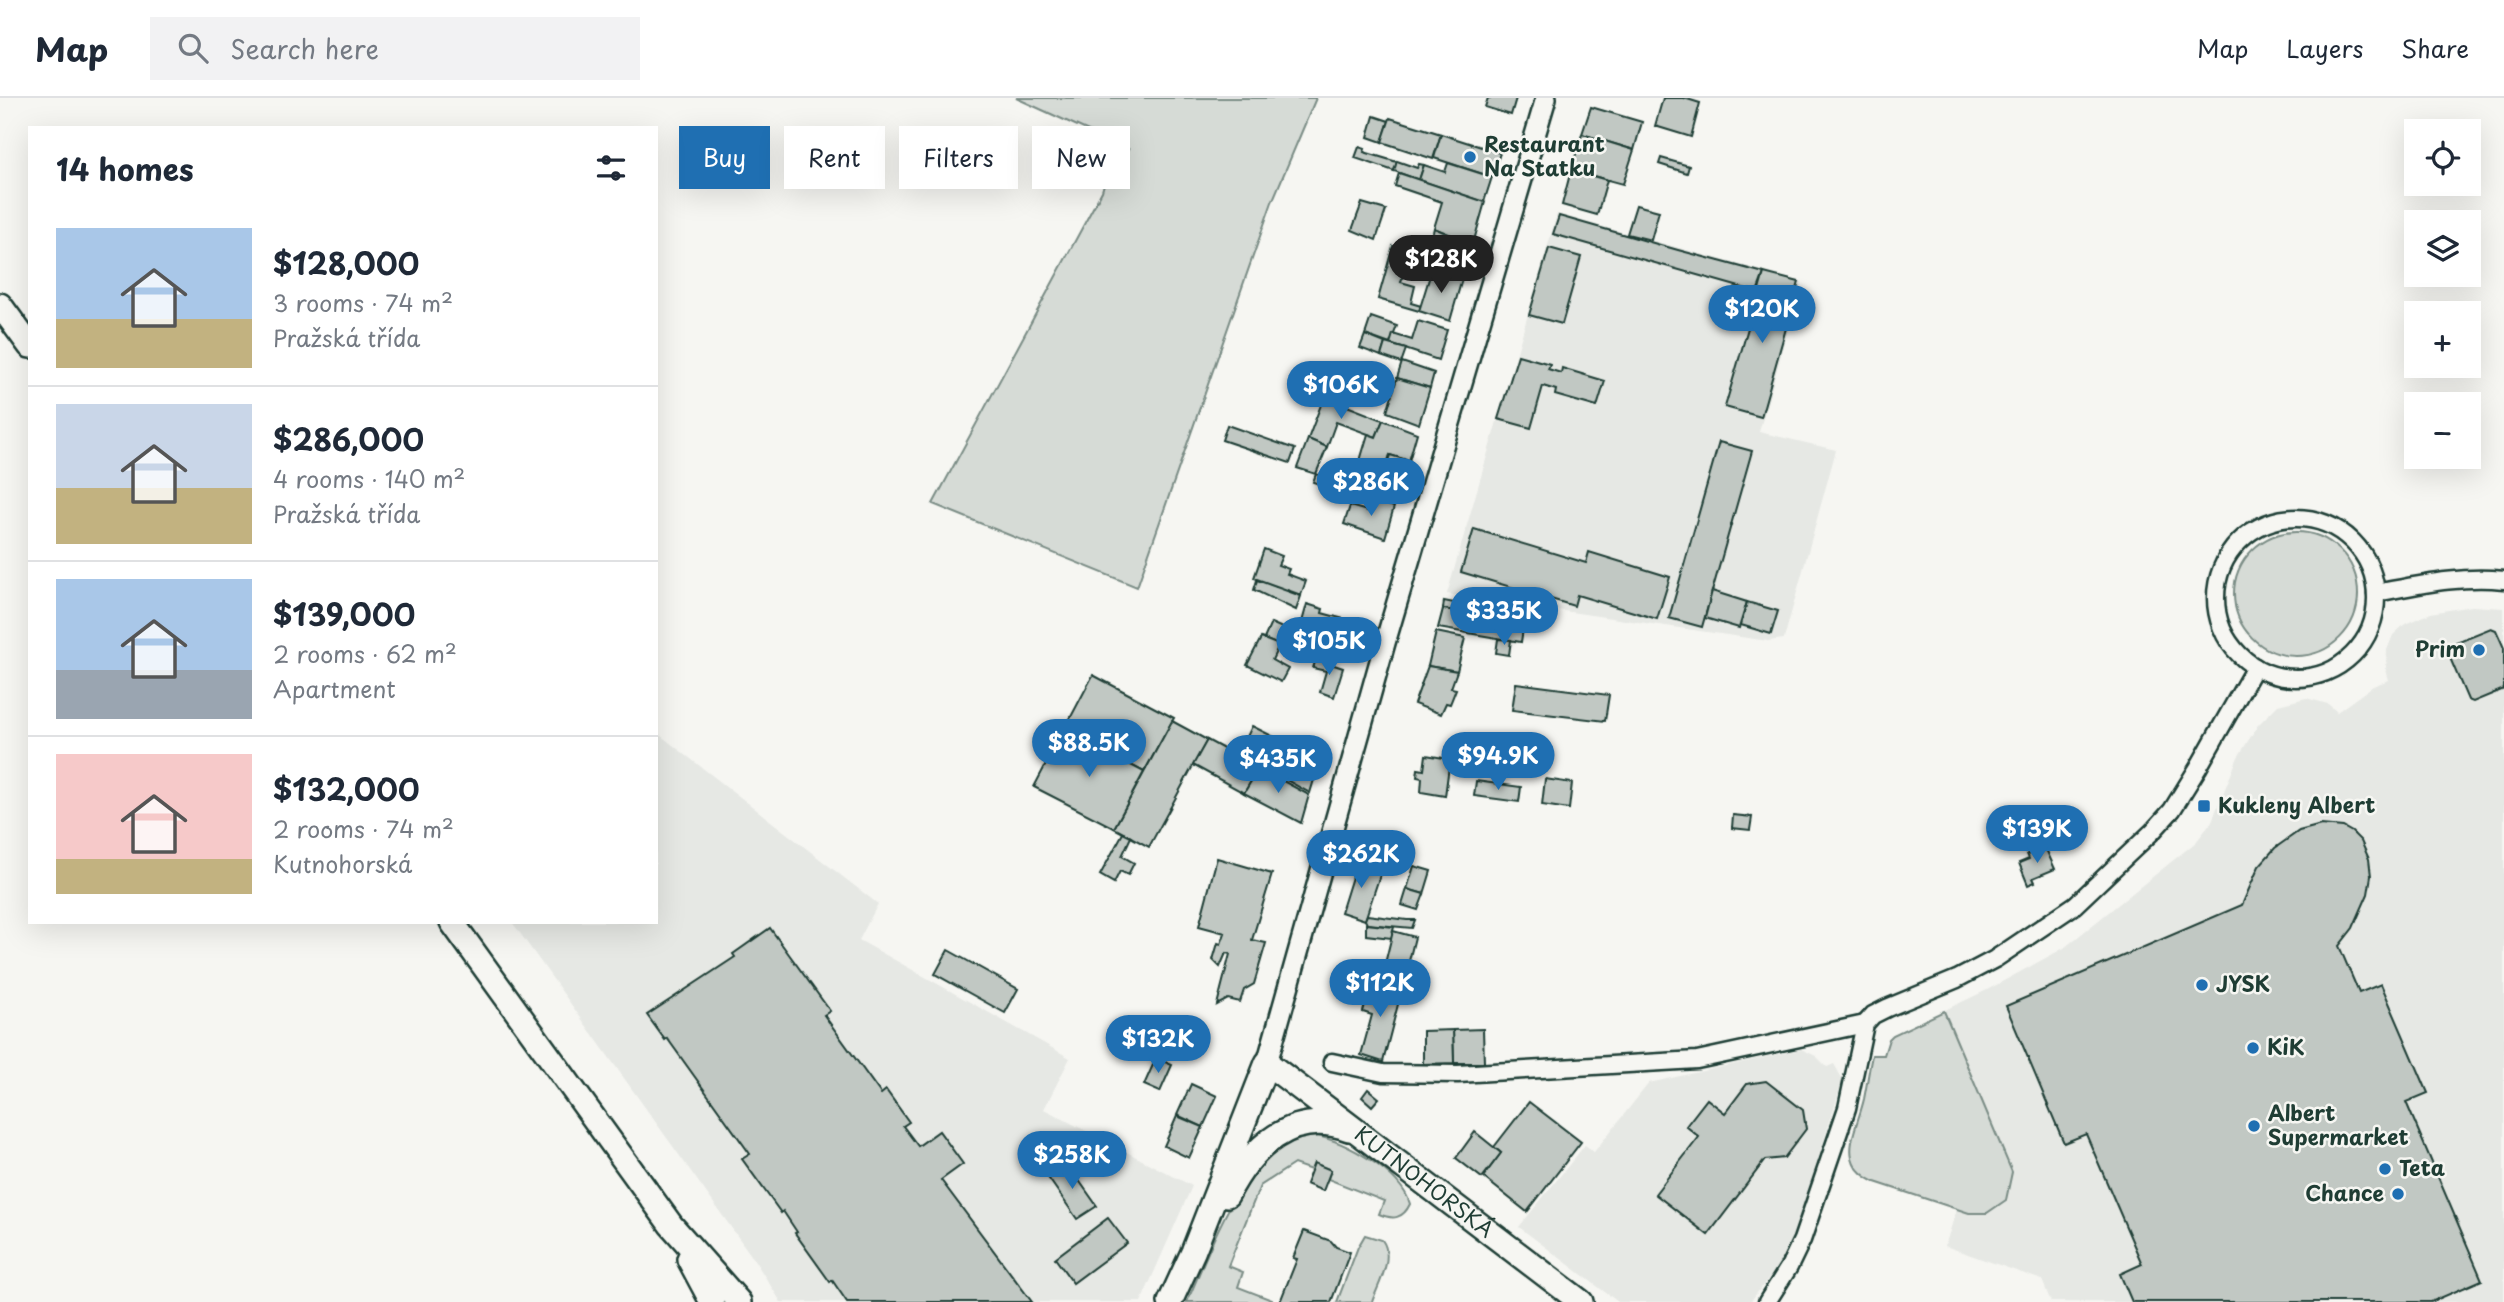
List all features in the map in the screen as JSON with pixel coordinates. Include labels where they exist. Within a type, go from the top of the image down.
[{"type":"main road","points":[[0,305],[28,343]]},
{"type":"main road","points":[[453,924],[671,1225],[739,1302]]},
{"type":"main road","name":"KUTNOHORSKÁ","points":[[1267,1063],[1581,1302]]},
{"type":"main road","points":[[1170,1302],[1267,1063]]},
{"type":"main road","points":[[1192,1252],[1247,1161],[1271,1140],[1295,1127],[1322,1123],[1346,1128],[1367,1140]]},
{"type":"main road","points":[[671,1225],[712,1302]]},
{"type":"street","points":[[1267,1063],[1385,643],[1546,98]]},
{"type":"street","points":[[2290,518],[2315,520],[2339,530],[2358,546],[2371,568],[2376,593],[2375,614],[2368,634],[2356,652],[2339,666],[2319,675],[2297,679],[2275,676],[2255,667],[2235,651],[2222,629],[2216,605],[2218,579],[2228,556],[2244,537],[2266,524],[2290,518]]},
{"type":"street","points":[[2376,593],[2446,580],[2504,580]]},
{"type":"street","points":[[1767,1302],[1789,1267],[1807,1227],[1847,1108],[1865,1024],[1873,1015],[1887,1008],[1957,979],[1995,959],[2075,905],[2172,810],[2255,667]]},
{"type":"street","points":[[1332,1062],[1383,1073],[1458,1074],[1697,1060],[1865,1024]]},
{"type":"shaded area","points":[[1016,98],[1316,98],[1272,202],[1137,587],[933,504],[1103,189],[1130,189],[1130,126],[1077,126]]},
{"type":"shaded area","points":[[1557,214],[1802,282],[1759,432],[1836,450],[1784,639],[1768,641],[1447,594]]},
{"type":"shaded area","points":[[2296,532],[2320,537],[2340,550],[2353,570],[2358,594],[2353,618],[2340,638],[2320,651],[2296,656],[2272,651],[2252,638],[2239,618],[2234,594],[2239,570],[2252,550],[2272,537]]},
{"type":"shaded area","points":[[2472,606],[2504,608],[2504,1302],[2051,1302],[2042,1280],[1945,1246],[1986,1118],[1945,1010],[2064,948],[2196,842],[2211,823],[2238,757],[2258,725],[2278,705],[2306,698],[2328,704],[2337,712],[2373,686],[2389,680],[2386,670],[2387,650],[2393,635],[2405,624],[2431,613]]},
{"type":"shaded area","points":[[658,734],[878,904],[859,940],[1070,1058],[1044,1109],[1192,1186],[1141,1302],[781,1302],[753,1258],[513,924],[658,924]]},
{"type":"shaded area","points":[[1944,1011],[2012,1172],[2006,1200],[1987,1213],[1969,1213],[1875,1182],[1862,1174],[1852,1156],[1854,1134],[1872,1055],[1884,1055],[1893,1035]]},
{"type":"shaded area","points":[[1801,1049],[1816,1056],[1827,1067],[1834,1064],[1843,1080],[1793,1239],[1779,1265],[1750,1302],[1618,1302],[1519,1227],[1585,1145],[1594,1152],[1649,1083]]},
{"type":"shaded area","points":[[1313,1135],[1355,1151],[1384,1170],[1405,1192],[1410,1204],[1404,1213],[1397,1217],[1379,1214],[1384,1201],[1328,1179],[1331,1170],[1314,1163],[1311,1170],[1294,1164],[1260,1186],[1228,1266],[1243,1272],[1238,1287],[1272,1300],[1271,1302],[1187,1302],[1219,1227],[1249,1177],[1267,1157],[1289,1142]]},
{"type":"shaded area","points":[[1365,1235],[1382,1240],[1387,1254],[1384,1271],[1372,1302],[1337,1302],[1358,1247]]},
{"type":"building","points":[[1488,98],[1516,98],[1511,115],[1485,107]]},
{"type":"building","points":[[1663,98],[1684,98],[1700,103],[1691,137],[1655,126]]},
{"type":"building","points":[[1591,107],[1642,122],[1634,150],[1582,134]]},
{"type":"building","points":[[1374,116],[1389,121],[1382,142],[1368,137]]},
{"type":"building","points":[[1390,118],[1441,134],[1433,159],[1382,142]]},
{"type":"building","points":[[1441,134],[1500,153],[1492,177],[1434,158]]},
{"type":"building","points":[[1582,134],[1634,150],[1623,184],[1571,170]]},
{"type":"building","points":[[1359,147],[1365,149],[1364,152],[1397,162],[1394,171],[1355,158]]},
{"type":"building","points":[[1661,158],[1689,166],[1687,173],[1659,164]]},
{"type":"building","points":[[1397,161],[1417,168],[1419,164],[1424,165],[1419,180],[1394,171]]},
{"type":"building","points":[[1448,163],[1492,177],[1484,202],[1419,180],[1424,165],[1445,172]]},
{"type":"building","points":[[1571,170],[1607,180],[1597,215],[1562,205]]},
{"type":"building","points":[[1399,173],[1485,202],[1473,244],[1434,228],[1442,202],[1395,186]]},
{"type":"building","points":[[1362,203],[1386,210],[1376,240],[1352,230]]},
{"type":"building","points":[[1636,205],[1659,211],[1651,240],[1627,234]]},
{"type":"building","points":[[1559,216],[1764,273],[1757,292],[1553,234]]},
{"type":"building","points":[[1434,228],[1473,244],[1464,270],[1426,257]]},
{"type":"building","points":[[1393,246],[1410,251],[1401,282],[1415,286],[1411,303],[1421,306],[1419,311],[1378,299]]},
{"type":"building","points":[[1549,248],[1581,257],[1562,324],[1529,315]]},
{"type":"building","points":[[1432,269],[1462,279],[1450,321],[1419,311]]},
{"type":"building","points":[[1764,273],[1799,282],[1761,417],[1725,407]]},
{"type":"building","points":[[1371,317],[1397,326],[1390,344],[1365,335]]},
{"type":"building","points":[[1418,321],[1447,330],[1438,360],[1390,344],[1393,334],[1412,340]]},
{"type":"building","points":[[1365,335],[1385,343],[1381,356],[1360,348]]},
{"type":"building","points":[[1385,343],[1406,349],[1401,363],[1381,356]]},
{"type":"building","points":[[1518,355],[1550,364],[1548,369],[1561,373],[1562,368],[1605,381],[1597,407],[1555,395],[1556,390],[1543,386],[1531,428],[1498,419]]},
{"type":"building","points":[[1402,362],[1434,373],[1430,388],[1397,378]]},
{"type":"building","points":[[1397,378],[1430,388],[1419,424],[1387,412]]},
{"type":"building","points":[[1324,397],[1383,420],[1376,437],[1336,422],[1327,447],[1308,439]]},
{"type":"building","points":[[1383,420],[1417,433],[1409,461],[1390,455],[1385,472],[1359,464],[1368,434],[1376,437]]},
{"type":"building","points":[[1227,425],[1295,449],[1290,463],[1222,440]]},
{"type":"building","points":[[1308,439],[1327,447],[1316,474],[1297,468]]},
{"type":"building","points":[[1719,442],[1752,451],[1702,627],[1669,618]]},
{"type":"building","points":[[1390,455],[1410,461],[1404,479],[1384,473]]},
{"type":"building","points":[[1316,474],[1349,486],[1345,493],[1313,482]]},
{"type":"building","points":[[1370,499],[1394,507],[1385,538],[1344,524],[1350,506],[1367,511]]},
{"type":"building","points":[[1474,529],[1586,563],[1589,552],[1670,577],[1657,619],[1577,595],[1574,606],[1461,572]]},
{"type":"building","points":[[1264,549],[1282,556],[1278,565],[1289,569],[1287,574],[1306,581],[1301,595],[1254,578]]},
{"type":"building","points":[[1257,580],[1301,596],[1296,610],[1254,590]]},
{"type":"building","points":[[1712,591],[1747,602],[1739,628],[1705,618]]},
{"type":"building","points":[[1444,601],[1459,604],[1458,612],[1443,609]]},
{"type":"building","points":[[1747,602],[1778,611],[1771,634],[1741,625]]},
{"type":"building","points":[[1307,604],[1323,609],[1322,613],[1351,621],[1343,651],[1330,647],[1328,652],[1316,648],[1318,643],[1312,641],[1317,626],[1302,622]]},
{"type":"building","points":[[1443,609],[1524,622],[1521,642],[1438,628]]},
{"type":"building","points":[[1271,623],[1287,630],[1285,633],[1296,639],[1290,650],[1264,639]]},
{"type":"building","points":[[2491,628],[2496,630],[2504,648],[2504,689],[2473,702],[2468,700],[2447,651],[2449,645]]},
{"type":"building","points":[[1436,632],[1465,638],[1457,671],[1428,666]]},
{"type":"building","points":[[1261,638],[1279,645],[1272,660],[1288,669],[1281,682],[1247,665]]},
{"type":"building","points":[[1498,639],[1511,640],[1509,655],[1496,653]]},
{"type":"building","points":[[1316,659],[1343,668],[1334,697],[1320,692],[1326,671],[1313,668]]},
{"type":"building","points":[[1428,666],[1457,671],[1451,688],[1456,689],[1450,704],[1446,703],[1441,714],[1414,704]]},
{"type":"building","points":[[1093,675],[1174,718],[1144,772],[1064,730]]},
{"type":"building","points":[[1516,683],[1609,695],[1605,721],[1512,710]]},
{"type":"building","points":[[1172,721],[1207,740],[1149,847],[1114,828]]},
{"type":"building","points":[[1252,726],[1274,737],[1269,748],[1256,743],[1254,748],[1244,743]]},
{"type":"building","points":[[1064,730],[1144,772],[1114,828],[1034,787]]},
{"type":"building","points":[[1274,737],[1302,750],[1305,743],[1323,750],[1310,793],[1285,779],[1289,772],[1263,761]]},
{"type":"building","points":[[1207,740],[1259,768],[1244,793],[1193,765]]},
{"type":"building","points":[[1426,755],[1450,759],[1445,796],[1421,792],[1422,778],[1417,777],[1418,769],[1424,770]]},
{"type":"building","points":[[1259,768],[1309,795],[1301,823],[1244,793]]},
{"type":"building","points":[[1545,779],[1572,783],[1569,809],[1542,805]]},
{"type":"building","points":[[1476,781],[1521,787],[1519,802],[1474,796]]},
{"type":"building","points":[[1733,815],[1752,817],[1750,830],[1732,828]]},
{"type":"building","points":[[2321,825],[2343,827],[2352,832],[2361,841],[2369,859],[2371,876],[2368,894],[2353,928],[2339,946],[2359,993],[2381,984],[2428,1093],[2406,1102],[2482,1280],[2431,1302],[2132,1302],[2120,1274],[2142,1264],[2086,1134],[2064,1143],[2006,1006],[2242,905],[2259,866],[2275,848],[2299,831]]},
{"type":"building","points":[[1123,833],[1131,837],[1122,856],[1134,863],[1128,875],[1120,871],[1114,883],[1100,875]]},
{"type":"building","points":[[2045,847],[2055,869],[2033,878],[2035,882],[2028,885],[2019,863],[2029,859],[2027,854]]},
{"type":"building","points":[[1217,858],[1272,874],[1252,940],[1266,943],[1254,984],[1244,990],[1240,1002],[1228,999],[1217,1005],[1230,954],[1226,953],[1220,967],[1213,960],[1218,943],[1221,944],[1225,933],[1199,926]]},
{"type":"building","points":[[1357,861],[1382,869],[1365,920],[1341,912]]},
{"type":"building","points":[[1414,866],[1431,871],[1424,894],[1407,889]]},
{"type":"building","points":[[1407,889],[1424,894],[1418,910],[1402,905]]},
{"type":"building","points":[[1367,915],[1415,920],[1412,928],[1367,924]]},
{"type":"building","points":[[1366,924],[1394,927],[1391,938],[1366,935]]},
{"type":"building","points":[[770,928],[830,1011],[824,1015],[881,1094],[886,1090],[909,1122],[903,1126],[918,1146],[939,1131],[963,1164],[941,1180],[1032,1302],[847,1302],[795,1233],[797,1232],[783,1211],[781,1213],[742,1159],[750,1154],[667,1038],[665,1040],[647,1015],[735,957],[733,954]]},
{"type":"building","points":[[1393,931],[1415,937],[1402,989],[1380,984]]},
{"type":"building","points":[[948,950],[1018,989],[1005,1013],[935,974]]},
{"type":"building","points":[[1371,981],[1402,989],[1383,1062],[1361,1055],[1372,1015],[1363,1012]]},
{"type":"building","points":[[1483,1029],[1484,1063],[1454,1063],[1453,1030]]},
{"type":"building","points":[[1453,1030],[1454,1063],[1423,1064],[1423,1031]]},
{"type":"building","points":[[1156,1058],[1172,1065],[1160,1092],[1144,1085]]},
{"type":"building","points":[[1766,1081],[1803,1110],[1806,1129],[1784,1158],[1765,1160],[1708,1235],[1655,1194],[1699,1137],[1686,1126],[1707,1099],[1725,1113],[1747,1084]]},
{"type":"building","points":[[1191,1084],[1217,1096],[1203,1127],[1177,1115]]},
{"type":"building","points":[[1368,1089],[1379,1098],[1372,1106],[1362,1097]]},
{"type":"building","points":[[1529,1102],[1581,1142],[1527,1212],[1483,1177],[1501,1153],[1494,1147]]},
{"type":"building","points":[[1177,1116],[1203,1127],[1189,1158],[1164,1146]]},
{"type":"building","points":[[1475,1132],[1501,1153],[1482,1178],[1456,1158]]},
{"type":"building","points":[[1066,1162],[1097,1206],[1077,1219],[1047,1176]]},
{"type":"building","points":[[1314,1163],[1331,1170],[1323,1191],[1306,1184]]},
{"type":"building","points":[[1108,1218],[1127,1243],[1073,1283],[1055,1258]]},
{"type":"building","points":[[1304,1231],[1331,1241],[1336,1247],[1350,1252],[1331,1302],[1280,1302],[1297,1259],[1293,1258]]},
{"type":"place","name":"Restaurant Na Statku","points":[[1470,157]]},
{"type":"place","name":"Prim","points":[[2479,650]]},
{"type":"place","name":"Kukleny Albert","points":[[2204,806]]},
{"type":"place","name":"JYSK","points":[[2202,985]]},
{"type":"place","name":"KiK","points":[[2253,1048]]},
{"type":"place","name":"Albert Supermarket","points":[[2254,1126]]},
{"type":"place","name":"Teta","points":[[2385,1169]]},
{"type":"place","name":"Chance","points":[[2398,1194]]}]
